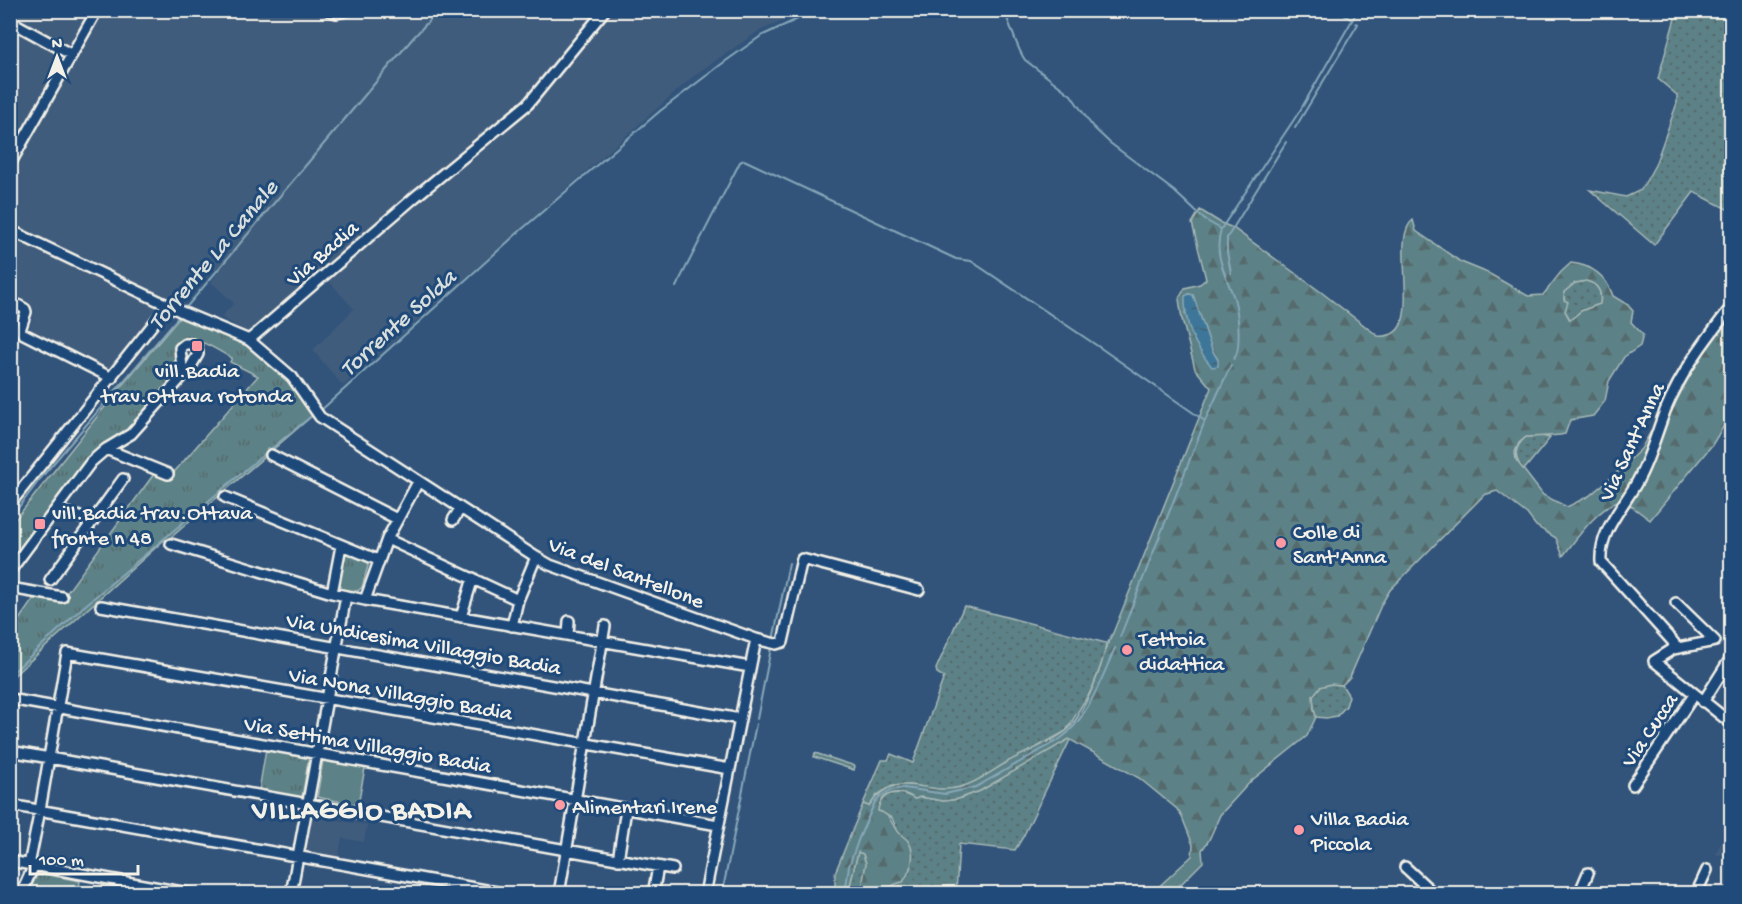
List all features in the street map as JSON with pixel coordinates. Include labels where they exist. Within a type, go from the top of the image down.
[{"type":"street","points":[[10,164],[97,10]]},
{"type":"street","points":[[328,10],[337,13],[351,10]]},
{"type":"street","name":"Via Badia","points":[[249,340],[528,104],[605,10]]},
{"type":"street","points":[[10,21],[72,55]]},
{"type":"street","points":[[10,230],[177,309],[249,340]]},
{"type":"street","points":[[16,304],[26,312],[20,325],[22,333],[112,378]]},
{"type":"street","name":"Via Sant'Anna","points":[[1673,649],[1674,643],[1668,634],[1601,562],[1600,549],[1607,528],[1638,480],[1649,457],[1665,410],[1682,376],[1697,350],[1731,306]]},
{"type":"street","points":[[10,504],[112,378],[177,309]]},
{"type":"street","name":"Via del Santellone","points":[[249,340],[292,377],[320,417],[418,483],[550,565],[776,645],[783,642],[802,559],[919,590]]},
{"type":"street","points":[[10,571],[92,462],[106,449],[131,434],[190,368],[198,351],[192,344],[185,344],[180,348],[182,368],[179,378]]},
{"type":"street","points":[[181,358],[186,362],[195,360]]},
{"type":"street","points":[[106,449],[168,474]]},
{"type":"street","points":[[271,455],[396,519]]},
{"type":"street","points":[[50,580],[123,479]]},
{"type":"street","points":[[365,600],[387,538],[418,483]]},
{"type":"street","points":[[225,498],[378,560]]},
{"type":"street","points":[[453,520],[460,509]]},
{"type":"street","points":[[57,510],[93,521]]},
{"type":"street","points":[[387,538],[518,600]]},
{"type":"street","points":[[171,544],[346,596],[750,667]]},
{"type":"street","points":[[332,592],[341,546]]},
{"type":"street","points":[[512,626],[518,600],[536,557]]},
{"type":"street","points":[[461,617],[473,578]]},
{"type":"street","points":[[10,588],[62,597]]},
{"type":"street","points":[[291,894],[346,596]]},
{"type":"street","points":[[1673,649],[1715,641],[1676,603]]},
{"type":"street","name":"Via Undicesima Villaggio Badia","points":[[101,606],[741,719]]},
{"type":"street","points":[[568,635],[569,621]]},
{"type":"street","points":[[559,894],[605,627]]},
{"type":"street","points":[[705,894],[756,639]]},
{"type":"street","name":"Via Cucca","points":[[1673,649],[1654,661],[1731,724]]},
{"type":"street","name":"Via Nona Villaggio Badia","points":[[58,708],[67,653],[729,769]]},
{"type":"street","name":"Via Cucca","points":[[1703,702],[1731,656]]},
{"type":"street","name":"Via Cucca","points":[[1633,784],[1694,694]]},
{"type":"street","name":"Via Settima Villaggio Badia","points":[[10,699],[718,825]]},
{"type":"street","points":[[22,890],[30,876],[29,865],[58,708]]},
{"type":"street","points":[[10,751],[673,869]]},
{"type":"street","points":[[10,805],[508,894]]},
{"type":"street","points":[[618,860],[626,808]]},
{"type":"street","points":[[10,861],[193,894]]},
{"type":"street","points":[[653,894],[658,867]]},
{"type":"street","points":[[1405,867],[1433,893]]},
{"type":"street","points":[[1696,894],[1707,870]]},
{"type":"street","points":[[1580,894],[1588,873]]},
{"type":"shaded area","points":[[10,11],[805,11],[759,31],[696,74],[343,386],[313,350],[354,309],[319,270],[249,333],[221,317],[234,303],[211,282],[218,272],[203,263],[182,305],[170,301],[111,371],[35,336],[29,330],[35,311],[11,297]]},
{"type":"shaded area","points":[[313,816],[367,825],[364,842],[342,838],[338,859],[306,853]]},
{"type":"shaded area","points":[[1731,822],[1731,854],[1716,855],[1718,849]]},
{"type":"green space","points":[[1677,11],[1731,11],[1731,211],[1694,192],[1654,245],[1590,190],[1626,197],[1641,190],[1655,165],[1677,103],[1677,95],[1658,79]]},
{"type":"green space","points":[[1200,210],[1233,228],[1378,336],[1393,333],[1402,323],[1405,307],[1404,247],[1406,231],[1413,220],[1416,231],[1461,262],[1488,273],[1528,296],[1543,295],[1571,263],[1597,272],[1606,282],[1613,296],[1633,311],[1631,322],[1643,335],[1640,346],[1624,357],[1609,381],[1605,401],[1593,416],[1570,420],[1565,434],[1526,437],[1519,443],[1515,452],[1516,460],[1543,495],[1567,507],[1589,496],[1641,449],[1674,390],[1731,309],[1731,414],[1712,445],[1650,520],[1622,499],[1596,516],[1563,556],[1556,538],[1536,526],[1527,514],[1497,491],[1484,495],[1390,590],[1382,603],[1350,677],[1342,685],[1331,684],[1320,687],[1313,696],[1316,717],[1307,736],[1251,781],[1220,815],[1202,850],[1203,862],[1172,893],[1152,893],[1192,856],[1193,845],[1177,809],[1139,778],[1069,739],[980,791],[958,799],[944,801],[920,797],[915,799],[898,793],[887,795],[878,811],[888,816],[897,831],[911,846],[912,862],[906,877],[903,882],[879,892],[863,890],[866,863],[863,854],[858,852],[848,893],[835,894],[835,873],[863,804],[869,806],[879,794],[901,785],[948,789],[974,782],[1009,761],[1061,735],[1072,725],[1083,707],[1211,388],[1195,369],[1179,299],[1185,288],[1200,284],[1206,279],[1192,223]],"holes":[[[1586,281],[1594,284],[1599,290],[1600,304],[1581,311],[1570,320],[1565,311],[1568,302],[1564,300],[1564,292],[1575,283]],[[1189,294],[1193,295],[1212,350],[1218,360],[1185,313]]]},
{"type":"green space","points":[[1586,281],[1594,284],[1599,290],[1600,304],[1581,311],[1571,321],[1565,311],[1564,292],[1575,283]]},
{"type":"green space","points":[[181,316],[250,346],[289,380],[313,415],[169,539],[163,541],[11,678],[11,631],[34,598],[60,602],[154,474],[168,479],[258,376],[230,362],[232,358],[207,345],[194,340],[181,341],[175,354],[178,375],[130,431],[94,452],[11,563],[11,525],[123,384]]},
{"type":"green space","points":[[1526,437],[1550,438],[1523,471],[1516,453],[1519,445]]},
{"type":"green space","points":[[345,549],[370,559],[362,587],[358,591],[341,589],[338,586]]},
{"type":"green space","points":[[964,606],[1106,643],[1104,657],[1092,689],[1066,731],[969,785],[946,790],[909,785],[892,786],[877,795],[869,807],[863,804],[882,760],[888,760],[891,754],[913,763],[944,677],[937,673],[936,669]]},
{"type":"green space","points":[[1342,685],[1349,696],[1346,706],[1337,716],[1316,717],[1313,696],[1320,686]]},
{"type":"green space","points":[[1068,739],[1070,740],[1015,850],[959,844],[956,893],[878,893],[895,883],[908,842],[898,832],[892,818],[878,811],[883,799],[898,793],[915,799],[920,797],[944,801],[958,799],[980,791]]},
{"type":"green space","points":[[266,749],[309,756],[302,798],[259,791]]},
{"type":"green space","points":[[815,753],[855,766],[854,770],[814,757]]},
{"type":"green space","points":[[323,761],[365,768],[358,805],[317,797]]},
{"type":"green space","points":[[858,851],[863,854],[866,863],[863,890],[870,893],[848,894]]},
{"type":"green space","points":[[38,873],[80,881],[78,893],[28,893]]},
{"type":"green space","points":[[103,884],[154,893],[101,893]]},
{"type":"water","points":[[1193,295],[1212,350],[1218,360],[1218,366],[1212,367],[1191,334],[1185,306],[1185,296]]},
{"type":"waterway","name":"Torrente La Canale","points":[[184,310],[439,10]]},
{"type":"waterway","name":"Torrente Solda","points":[[319,412],[521,230],[660,111],[761,36],[817,10]]},
{"type":"waterway","points":[[1003,10],[1025,60],[1071,95],[1092,126],[1110,143],[1174,191],[1205,220],[1221,229]]},
{"type":"waterway","points":[[1336,10],[1352,20]]},
{"type":"waterway","points":[[1234,359],[1239,338],[1238,320],[1234,298],[1219,256],[1221,229],[1301,109],[1358,10]]},
{"type":"waterway","points":[[1295,128],[1358,24],[1356,23]]},
{"type":"waterway","points":[[1231,273],[1227,238],[1286,142]]},
{"type":"waterway","points":[[676,287],[740,162],[744,160],[956,259],[971,261],[1205,421]]},
{"type":"waterway","name":"Torrente La Canale","points":[[10,519],[40,479],[181,314]]},
{"type":"waterway","points":[[1120,637],[1205,421],[1231,365]]},
{"type":"waterway","name":"Torrente Solda","points":[[10,675],[82,608],[314,414]]},
{"type":"waterway","points":[[773,640],[789,563]]},
{"type":"waterway","points":[[757,719],[771,648]]},
{"type":"waterway","points":[[845,894],[849,866],[875,802],[891,790],[904,788],[945,794],[976,787],[1060,739],[1070,731],[1086,710],[1115,648]]},
{"type":"waterway","points":[[722,894],[756,724]]},
{"type":"place","name":"vill.Badia trav.Ottava rotonda","points":[[197,346]]},
{"type":"place","name":"vill.Badia trav.Ottava fronte n 48","points":[[40,524]]},
{"type":"place","name":"Colle di Sant'Anna","points":[[1281,543]]},
{"type":"place","name":"Tettoia didattica","points":[[1127,650]]},
{"type":"place","name":"Alimentari Irene","points":[[560,805]]},
{"type":"place","name":"Villa Badia Piccola","points":[[1299,830]]},
{"type":"district","name":"VILLAGGIO BADIA","points":[[362,808]]}]
